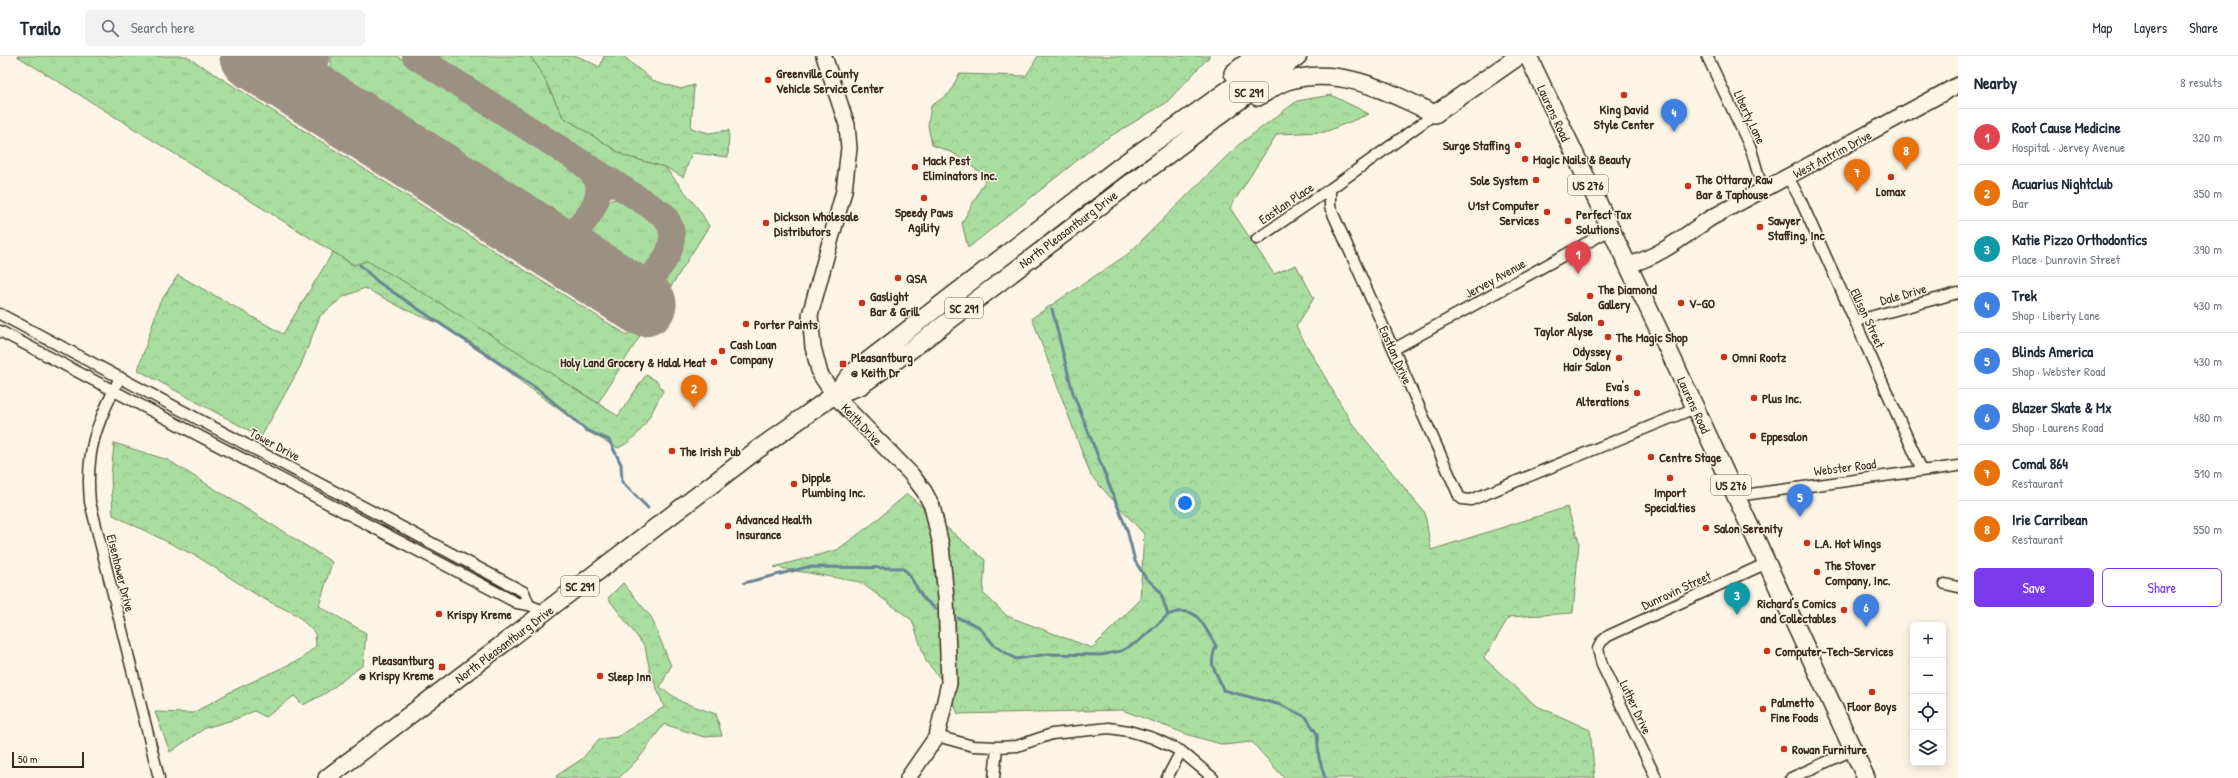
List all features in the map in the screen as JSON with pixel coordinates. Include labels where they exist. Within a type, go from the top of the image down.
[{"type":"main road","points":[[1122,165],[1203,96],[1255,56]]},
{"type":"main road","name":"North Pleasantburg Drive","points":[[327,778],[757,450],[834,395],[852,373],[1122,165],[1276,56]]},
{"type":"main road","name":"North Pleasantburg Drive","points":[[834,395],[860,386],[1298,56]]},
{"type":"main road","points":[[1200,129],[1286,81],[1316,76],[1338,77],[1360,81],[1386,91],[1435,114],[1518,56]]},
{"type":"main road","name":"Laurens Road","points":[[1528,56],[1695,408],[1866,778]]},
{"type":"street","name":"Keith Drive","points":[[824,56],[840,102],[849,136],[844,191],[810,315],[813,347],[820,374],[834,395],[911,474],[924,491],[937,524],[946,598],[949,683],[937,736],[908,778]]},
{"type":"street","name":"Liberty Lane","points":[[1707,56],[1751,149],[1763,191]]},
{"type":"street","name":"West Antrim Drive","points":[[1628,265],[1644,261],[1676,243],[1686,234],[1709,219],[1958,85]]},
{"type":"street","points":[[1330,189],[1435,114]]},
{"type":"street","name":"Ellison Street","points":[[1788,177],[1800,199],[1922,470]]},
{"type":"street","name":"Eastlan Place","points":[[1257,239],[1330,189]]},
{"type":"street","name":"Eastlan Drive","points":[[1330,189],[1331,212],[1459,496],[1466,500],[1695,408]]},
{"type":"street","name":"Jervey Avenue","points":[[1394,350],[1610,230]]},
{"type":"street","name":"Dale Drive","points":[[1855,321],[1958,292]]},
{"type":"street","name":"Tower Drive","points":[[0,314],[524,592],[529,605]]},
{"type":"street","points":[[0,331],[517,602],[546,612]]},
{"type":"street","name":"Eisenhower Drive","points":[[120,377],[93,436],[90,456],[90,502],[159,778]]},
{"type":"street","name":"Webster Road","points":[[1736,496],[1958,466]]},
{"type":"street","name":"Dunrovin Street","points":[[1600,646],[1608,636],[1767,563]]},
{"type":"street","points":[[1945,584],[1958,587]]},
{"type":"street","name":"Luther Drive","points":[[1600,646],[1598,655],[1602,665],[1656,778]]},
{"type":"street","points":[[937,736],[973,746],[997,747],[1017,746],[1052,734],[1109,728],[1153,738],[1181,751],[1213,778]]},
{"type":"street","points":[[994,778],[997,747]]},
{"type":"street","points":[[1791,778],[1853,750]]},
{"type":"street","points":[[1167,778],[1181,751]]},
{"type":"green space","points":[[17,56],[186,56],[627,335],[679,249],[680,229],[672,210],[429,56],[530,56],[540,70],[563,117],[625,156],[665,167],[700,211],[709,226],[598,403],[397,278],[367,262],[354,265]]},
{"type":"green space","points":[[331,56],[397,56],[580,172],[588,184],[585,204],[572,221],[331,70]]},
{"type":"green space","points":[[530,56],[577,56],[600,67],[604,56],[623,56],[652,80],[681,89],[694,85],[691,128],[709,133],[729,130],[728,157],[692,153],[683,177],[665,167],[625,156],[563,117],[540,70]]},
{"type":"green space","points":[[1038,56],[1210,56],[1166,103],[1099,143],[968,248],[962,223],[987,177],[953,153],[932,145],[928,126],[931,106],[950,93],[959,74],[1026,76]]},
{"type":"green space","points":[[1331,95],[1369,114],[1325,132],[1277,134],[1230,208],[1274,274],[1296,265],[1314,298],[1296,327],[1351,422],[1425,513],[1431,550],[1567,507],[1579,542],[1573,613],[1509,617],[1484,658],[1535,705],[1590,730],[1595,778],[1284,778],[1252,742],[1224,745],[1189,735],[1122,710],[958,714],[948,688],[926,661],[912,620],[860,582],[774,567],[837,550],[872,524],[907,494],[985,560],[983,593],[1007,616],[1092,648],[1140,600],[1144,534],[1091,476],[1032,318],[1128,254],[1237,146],[1297,101]]},
{"type":"green space","points":[[620,199],[644,212],[658,226],[661,234],[660,244],[656,255],[646,268],[589,232],[595,218],[604,207],[611,200]]},
{"type":"green space","points":[[333,252],[353,265],[367,261],[399,279],[463,317],[618,416],[646,375],[657,381],[663,391],[640,431],[634,438],[618,448],[594,435],[512,375],[487,352],[440,324],[406,310],[365,288],[343,297],[320,316],[300,367],[261,437],[138,370],[159,304],[178,275],[283,334]]},
{"type":"green space","points":[[114,443],[168,460],[332,562],[319,606],[366,633],[363,665],[326,693],[303,705],[294,696],[266,717],[254,711],[236,719],[205,728],[170,752],[155,712],[193,713],[230,692],[301,659],[316,646],[315,633],[297,615],[260,597],[198,557],[113,515],[111,477]]},
{"type":"green space","points":[[623,583],[651,617],[671,666],[660,687],[682,702],[716,714],[722,736],[704,737],[664,724],[640,757],[619,778],[557,778],[556,776],[582,759],[599,739],[617,737],[664,707],[650,671],[645,647],[608,598]]},
{"type":"waterway","points":[[360,265],[378,282],[539,390],[586,430],[609,440],[621,464],[622,482],[648,508]]},
{"type":"waterway","points":[[1052,309],[1073,393],[1127,530],[1135,561],[1145,577],[1160,591],[1168,615],[1178,612],[1186,612],[1193,614],[1203,623],[1216,646],[1212,660],[1214,669],[1223,690],[1281,705],[1306,717],[1317,734],[1319,758],[1325,778]]},
{"type":"waterway","points":[[744,583],[808,567],[902,568],[908,573],[923,598],[936,609]]},
{"type":"waterway","points":[[958,618],[978,626],[995,646],[1016,659],[1048,654],[1101,655],[1121,651],[1139,641],[1168,615]]},
{"type":"taxiway","points":[[317,56],[312,74],[316,91],[324,101]]},
{"type":"taxiway","points":[[271,68],[284,72],[296,71],[307,66],[317,56]]},
{"type":"taxiway","points":[[415,56],[664,215],[668,220],[672,232],[671,245],[664,260],[654,274],[641,284],[631,288],[613,284]]},
{"type":"taxiway","points":[[535,235],[553,240],[564,238],[580,226],[592,210],[596,201],[598,184],[594,175],[583,164]]},
{"type":"runway","points":[[252,56],[644,304]]},
{"type":"place","name":"Greenville County Vehicle Service Center","points":[[768,80]]},
{"type":"place","name":"King David Style Center","points":[[1624,95]]},
{"type":"place","name":"Trek","points":[[1674,132]]},
{"type":"place","name":"Surge Staffing","points":[[1518,145]]},
{"type":"place","name":"Magic Nails & Beauty","points":[[1525,159]]},
{"type":"place","name":"Mack Pest Eliminators Inc.","points":[[915,167]]},
{"type":"place","name":"Irie Carribean","points":[[1906,170]]},
{"type":"place","name":"Lomax","points":[[1891,177]]},
{"type":"place","name":"Sole System","points":[[1536,180]]},
{"type":"place","name":"The Ottaray Raw Bar & Taphouse","points":[[1688,186]]},
{"type":"place","name":"Comal 864","points":[[1857,192]]},
{"type":"place","name":"Speedy Paws Agility","points":[[924,198]]},
{"type":"place","name":"U1st Computer Services","points":[[1547,212]]},
{"type":"place","name":"Perfect Tax Solutions","points":[[1568,221]]},
{"type":"place","name":"Dickson Wholesale Distributors","points":[[766,223]]},
{"type":"place","name":"Sawyer Staffing, Inc","points":[[1760,227]]},
{"type":"place","name":"Root Cause Medicine","points":[[1578,274]]},
{"type":"place","name":"QSA","points":[[898,278]]},
{"type":"place","name":"The Diamond Gallery","points":[[1590,296]]},
{"type":"place","name":"Gaslight Bar & Grill","points":[[862,303]]},
{"type":"place","name":"V-GO","points":[[1681,303]]},
{"type":"place","name":"Salon Taylor Alyse","points":[[1601,323]]},
{"type":"place","name":"Porter Paints","points":[[746,324]]},
{"type":"place","name":"The Magic Shop","points":[[1608,337]]},
{"type":"place","name":"Cash Loan Company","points":[[722,351]]},
{"type":"place","name":"Omni Rootz","points":[[1724,357]]},
{"type":"place","name":"Odyssey Hair Salon","points":[[1619,358]]},
{"type":"place","name":"Holy Land Grocery & Halal Meat","points":[[714,362]]},
{"type":"place","name":"Pleasantburg @ Keith Dr","points":[[843,364]]},
{"type":"place","name":"Eva's Alterations","points":[[1637,393]]},
{"type":"place","name":"Plus Inc.","points":[[1754,398]]},
{"type":"place","name":"Acuarius Nightclub","points":[[694,408]]},
{"type":"place","name":"Eppesalon","points":[[1753,436]]},
{"type":"place","name":"The Irish Pub","points":[[672,451]]},
{"type":"place","name":"Centre Stage","points":[[1651,457]]},
{"type":"place","name":"Import Specialties","points":[[1670,478]]},
{"type":"place","name":"Dipple Plumbing Inc.","points":[[794,484]]},
{"type":"place","name":"Blinds America","points":[[1800,517]]},
{"type":"place","name":"Advanced Health Insurance","points":[[728,526]]},
{"type":"place","name":"Salon Serenity","points":[[1706,528]]},
{"type":"place","name":"L.A. Hot Wings","points":[[1807,543]]},
{"type":"place","name":"The Stover Company, Inc.","points":[[1817,572]]},
{"type":"place","name":"Richard's Comics and Collectables","points":[[1844,610]]},
{"type":"place","name":"Krispy Kreme","points":[[439,614]]},
{"type":"place","name":"Katie Pizzo Orthodontics","points":[[1737,615]]},
{"type":"place","name":"Blazer Skate & Mx","points":[[1866,627]]},
{"type":"place","name":"Computer-Tech-Services","points":[[1767,651]]},
{"type":"place","name":"Pleasantburg @ Krispy Kreme","points":[[442,667]]},
{"type":"place","name":"Sleep Inn","points":[[600,676]]},
{"type":"place","name":"Floor Boys","points":[[1872,692]]},
{"type":"place","name":"Palmetto Fine Foods","points":[[1763,709]]},
{"type":"place","name":"Rowan Furniture","points":[[1784,749]]}]
